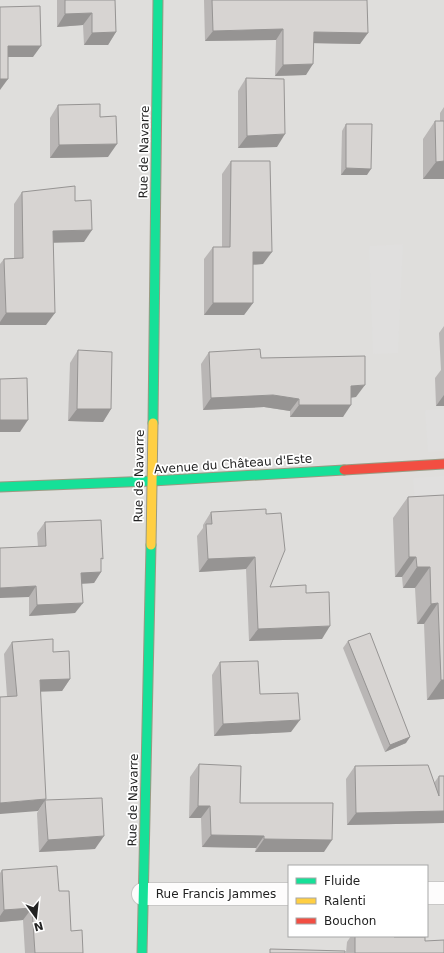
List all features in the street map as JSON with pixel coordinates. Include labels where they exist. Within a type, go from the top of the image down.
[{"type":"street","name":"Rue de Navarre","points":[[142,953],[152,481],[158,0]]},
{"type":"street","name":"Avenue du Château d'Este","points":[[0,487],[152,481],[444,464]]},
{"type":"street","points":[[428,893],[444,893]]},
{"type":"street","name":"Rue Francis Jammes","points":[[143,894],[288,894]]},
{"type":"shaded area","points":[[0,0],[444,0],[444,953],[0,953]]},
{"type":"shaded area","points":[[403,244],[398,353],[373,354],[369,246]]},
{"type":"shaded area","points":[[444,409],[444,451],[428,452],[425,410]]},
{"type":"shaded area","points":[[444,476],[444,506],[415,507],[413,478]]},
{"type":"building","points":[[65,0],[115,0],[116,32],[92,33],[92,13],[65,14]]},
{"type":"building","points":[[212,0],[367,0],[368,33],[314,32],[313,64],[283,65],[283,29],[213,31]]},
{"type":"building","points":[[40,6],[41,46],[8,46],[8,79],[0,79],[0,7]]},
{"type":"building","points":[[246,78],[284,79],[285,134],[247,136]]},
{"type":"building","points":[[100,104],[100,117],[116,116],[117,144],[59,145],[58,105]]},
{"type":"building","points":[[435,121],[444,121],[444,161],[436,162]]},
{"type":"building","points":[[346,124],[372,124],[371,169],[346,168]]},
{"type":"building","points":[[231,161],[270,161],[272,252],[253,252],[253,303],[213,303],[213,247],[230,247]]},
{"type":"building","points":[[75,186],[75,201],[91,200],[92,230],[53,231],[55,313],[6,313],[4,259],[23,258],[22,192]]},
{"type":"building","points":[[260,349],[261,358],[365,356],[365,385],[351,386],[351,405],[299,405],[299,399],[273,395],[211,398],[209,352]]},
{"type":"building","points":[[78,350],[112,352],[111,409],[77,409]]},
{"type":"building","points":[[27,378],[28,420],[0,420],[0,379]]},
{"type":"building","points":[[444,495],[444,680],[441,680],[438,603],[431,604],[430,567],[417,567],[416,557],[409,557],[408,497]]},
{"type":"building","points":[[266,509],[266,514],[281,513],[285,550],[270,587],[306,585],[306,593],[329,592],[330,626],[258,629],[255,557],[208,559],[206,524],[212,524],[211,512]]},
{"type":"building","points":[[101,520],[103,559],[101,558],[101,572],[81,573],[83,603],[37,605],[36,586],[0,588],[0,548],[46,546],[45,522]]},
{"type":"building","points":[[370,633],[410,737],[390,745],[348,641]]},
{"type":"building","points":[[53,639],[53,652],[69,651],[70,679],[40,680],[46,799],[0,803],[0,697],[17,696],[12,642]]},
{"type":"building","points":[[258,661],[260,694],[298,693],[300,720],[223,724],[220,662]]},
{"type":"building","points":[[199,764],[241,766],[240,803],[333,803],[332,840],[264,839],[264,836],[211,835],[210,806],[198,806]]},
{"type":"building","points":[[428,765],[439,796],[439,776],[444,776],[444,811],[356,813],[355,766]]},
{"type":"building","points":[[102,798],[104,836],[48,840],[45,800]]},
{"type":"building","points":[[57,866],[59,891],[69,891],[71,931],[82,930],[83,953],[35,953],[32,908],[4,910],[2,870]]},
{"type":"building","points":[[355,937],[425,937],[425,941],[444,940],[444,953],[355,953]]},
{"type":"building","points":[[270,949],[345,951],[345,953],[270,953]]},
{"type":"traffic: fast","points":[[153,423],[158,0]]},
{"type":"traffic: fast","points":[[0,487],[152,481],[344,470]]},
{"type":"traffic: fast","points":[[142,953],[151,545]]},
{"type":"traffic: slow","points":[[151,545],[153,423]]},
{"type":"traffic: jam","points":[[344,470],[444,464]]}]
